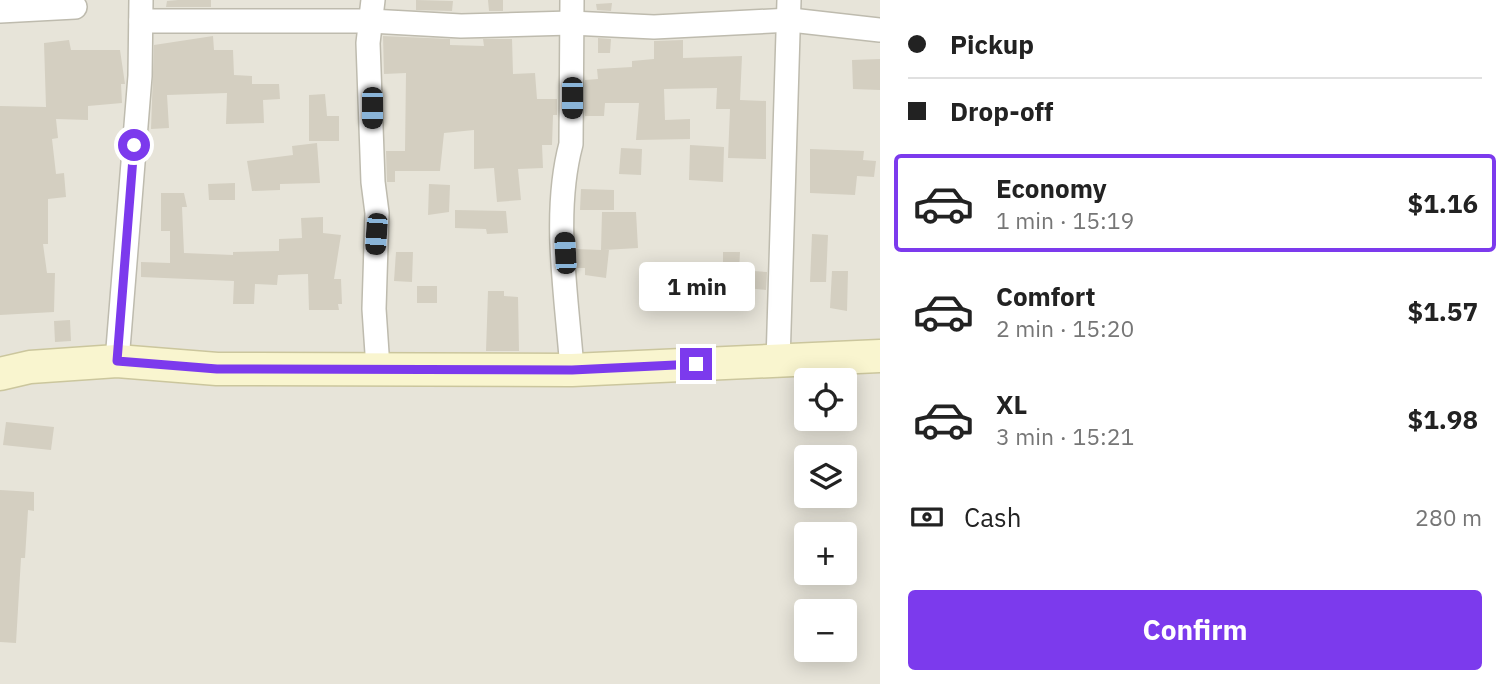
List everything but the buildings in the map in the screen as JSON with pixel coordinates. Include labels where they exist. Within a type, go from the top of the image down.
[{"type":"street","points":[[572,0],[571,144],[567,161],[563,229],[572,370]]},
{"type":"street","points":[[0,11],[75,7]]},
{"type":"street","points":[[778,362],[790,10]]},
{"type":"street","points":[[117,361],[141,11],[371,11],[461,26],[570,23],[654,27],[790,10],[880,30]]},
{"type":"street","points":[[371,11],[373,181],[377,213],[374,309],[378,368]]},
{"type":"street","points":[[0,374],[30,367],[117,361],[217,369],[572,370],[880,356]]},
{"type":"shaded area","points":[[0,0],[880,0],[880,684],[0,684]]},
{"type":"route","points":[[134,145],[117,361],[217,369],[572,370],[696,364]]}]
